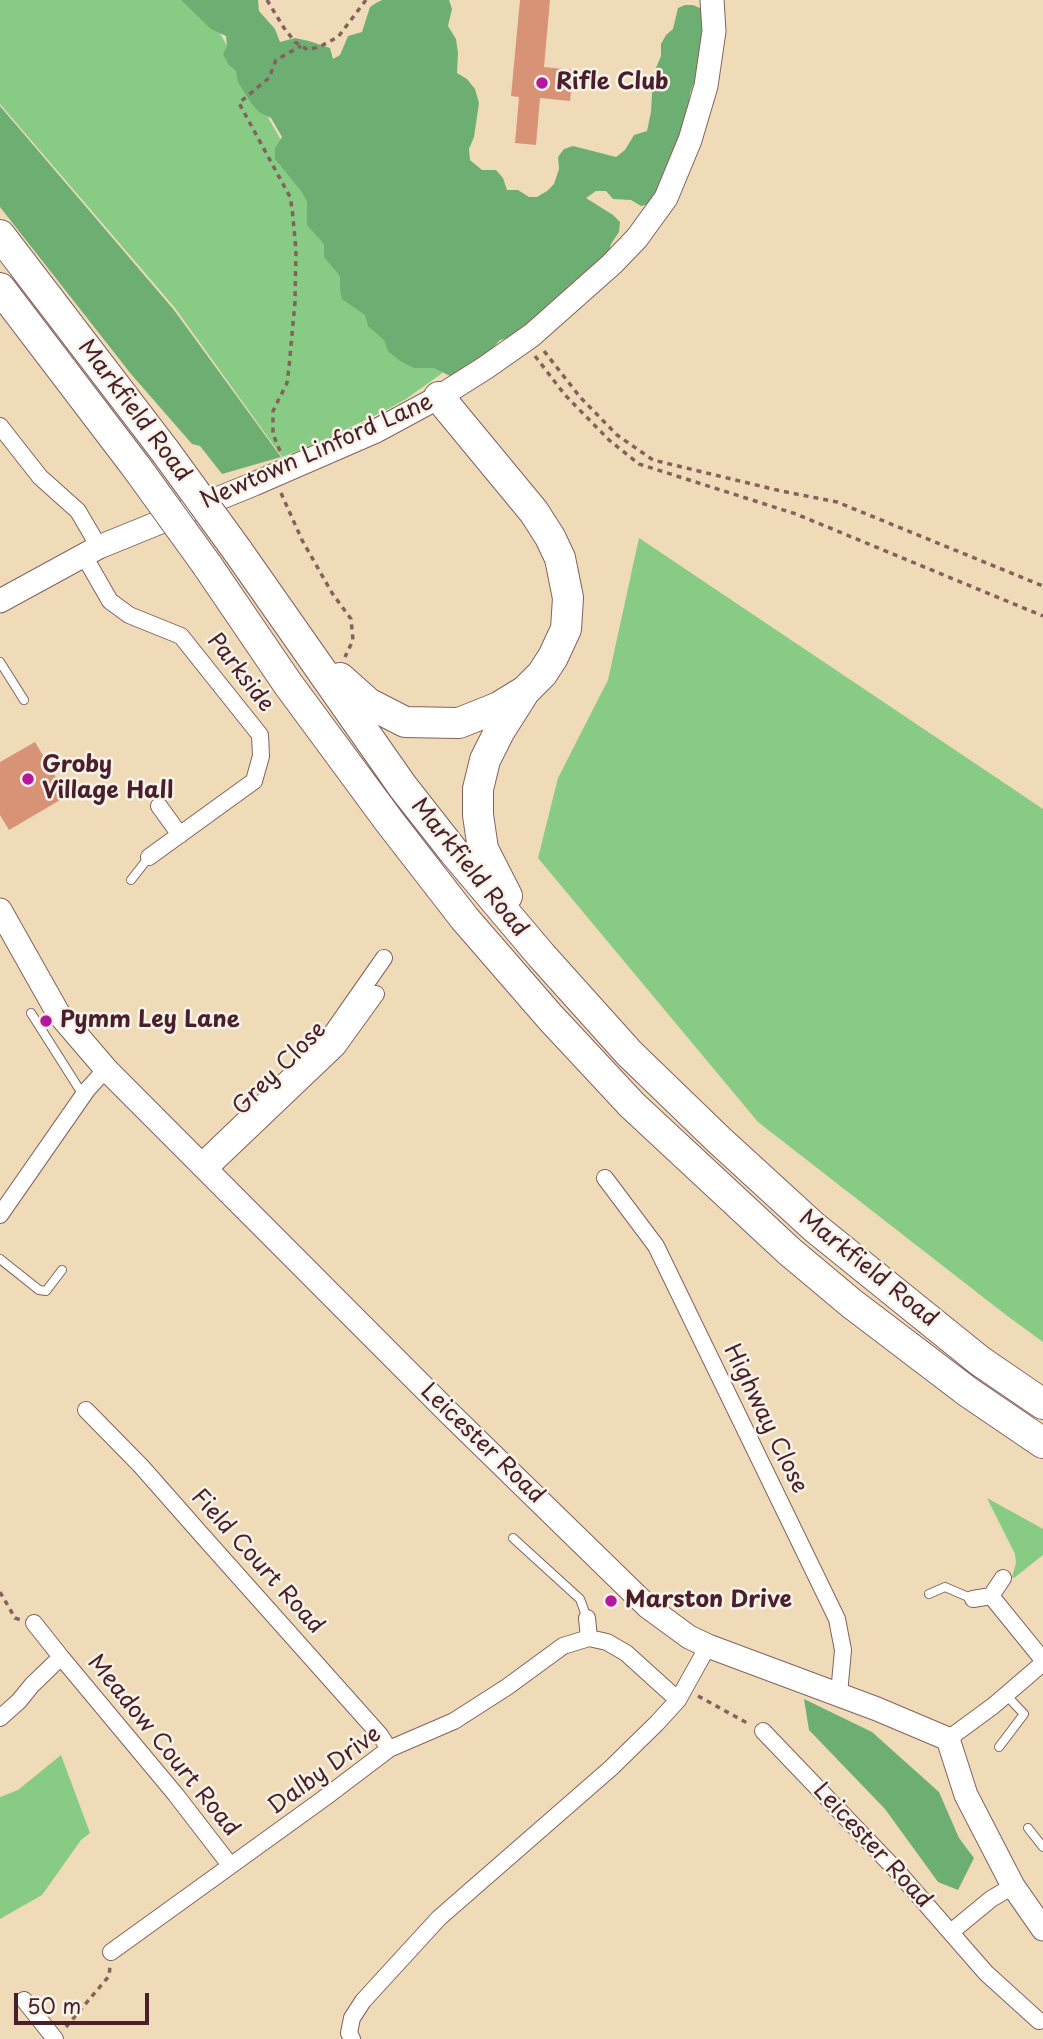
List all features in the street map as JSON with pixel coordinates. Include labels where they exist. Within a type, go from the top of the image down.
[{"type":"highway","name":"Markfield Road","points":[[0,235],[165,451],[403,788],[541,955],[629,1053],[804,1218],[980,1361],[1043,1404]]},
{"type":"highway","name":"Markfield Road","points":[[0,288],[138,468],[296,695],[389,821],[465,919],[550,1017],[632,1105],[789,1251],[851,1303],[968,1392],[1043,1443]]},
{"type":"highway","points":[[439,397],[534,512],[560,558],[568,598],[566,629],[553,657],[542,674],[525,691],[499,732],[485,760],[478,789],[478,815],[483,849],[541,955]]},
{"type":"highway","points":[[305,648],[368,703],[405,722],[459,723],[499,707],[525,691]]},
{"type":"street","name":"Newtown Linford Lane","points":[[0,601],[91,551],[376,431],[439,397],[527,338],[612,264],[637,238],[666,198],[690,140],[706,86],[714,31],[712,0]]},
{"type":"street","name":"Parkside","points":[[0,426],[40,477],[78,511],[110,601],[129,615],[181,636],[260,735],[261,756],[254,780],[149,857]]},
{"type":"street","points":[[159,806],[180,835]]},
{"type":"street","name":"Leicester Road","points":[[0,910],[58,1013],[106,1069],[449,1413],[648,1607],[690,1637],[708,1646],[839,1694],[948,1739]]},
{"type":"street","points":[[205,1166],[326,1041],[384,958]]},
{"type":"street","name":"Grey Close","points":[[205,1166],[337,1048],[376,994]]},
{"type":"street","points":[[0,1215],[83,1096],[106,1069]]},
{"type":"street","name":"Highway Close","points":[[605,1178],[656,1246],[837,1619],[843,1650],[839,1694]]},
{"type":"street","name":"Field Court Road","points":[[86,1410],[201,1533],[380,1735],[389,1749]]},
{"type":"street","points":[[973,1599],[991,1596],[1003,1578]]},
{"type":"street","points":[[991,1596],[1043,1662],[1006,1695],[948,1739],[966,1795],[1013,1886],[1042,1929]]},
{"type":"street","points":[[587,1618],[589,1638],[607,1642],[626,1653],[682,1695]]},
{"type":"street","points":[[34,1623],[61,1657]]},
{"type":"street","name":"Dalby Drive","points":[[111,1952],[389,1749],[454,1721],[563,1646],[589,1638]]},
{"type":"street","points":[[351,2036],[352,2018],[363,2001],[439,1918],[611,1768],[682,1695],[708,1646]]},
{"type":"street","name":"Meadow Court Road","points":[[0,1718],[19,1702],[61,1657],[176,1794],[230,1865]]},
{"type":"street","name":"Leicester Road","points":[[763,1731],[855,1826],[986,1973],[1039,2021]]},
{"type":"street","points":[[951,1932],[991,1899],[1013,1886]]},
{"type":"street","points":[[23,2000],[60,2034]]},
{"type":"lane","points":[[0,662],[24,700]]},
{"type":"lane","points":[[131,880],[149,857]]},
{"type":"lane","points":[[32,1013],[83,1096]]},
{"type":"lane","points":[[0,1259],[38,1290],[46,1291],[62,1270]]},
{"type":"lane","points":[[513,1538],[580,1599],[587,1618]]},
{"type":"lane","points":[[929,1594],[945,1587],[973,1599]]},
{"type":"lane","points":[[999,1747],[1024,1714],[1006,1695]]},
{"type":"lane","points":[[1028,1828],[1043,1847]]},
{"type":"path","points":[[267,0],[295,42],[307,50],[338,37],[366,0]]},
{"type":"path","points":[[302,46],[276,60],[269,78],[239,103],[290,197],[296,250],[295,289],[287,383],[273,411],[273,433],[281,472],[302,540],[332,593],[351,619],[353,639],[344,659]]},
{"type":"path","points":[[527,338],[617,435],[653,460],[837,502],[1043,586]]},
{"type":"path","points":[[527,338],[565,395],[609,440],[639,464],[796,514],[1043,616]]},
{"type":"path","points":[[0,1592],[15,1618],[34,1623]]},
{"type":"path","points":[[682,1695],[705,1699],[763,1731]]},
{"type":"path","points":[[60,2034],[109,1976],[111,1952]]},
{"type":"green space","points":[[0,0],[201,0],[334,233],[446,368],[441,374],[388,409],[282,457],[175,308],[0,104]]},
{"type":"green space","points":[[181,0],[258,0],[259,11],[275,29],[280,42],[295,38],[309,41],[330,48],[333,59],[340,55],[348,36],[362,32],[370,7],[376,3],[382,0],[449,0],[452,9],[448,26],[456,39],[457,73],[467,79],[475,89],[479,103],[474,137],[469,149],[470,160],[482,170],[496,170],[503,178],[507,190],[518,190],[529,197],[537,197],[554,184],[559,169],[558,157],[564,149],[573,146],[616,157],[625,150],[634,135],[647,131],[653,75],[661,56],[661,44],[673,29],[678,8],[693,5],[700,8],[708,19],[701,73],[690,94],[686,123],[678,148],[651,204],[641,206],[631,200],[613,199],[606,191],[596,191],[586,198],[620,222],[619,232],[611,244],[606,261],[522,334],[500,340],[487,354],[454,378],[434,368],[414,368],[400,361],[388,351],[384,340],[368,326],[365,315],[342,299],[340,276],[324,257],[324,244],[307,225],[307,202],[275,159],[275,148],[282,137],[271,118],[259,112],[251,103],[238,82],[236,71],[228,64],[223,54],[227,46],[226,36],[211,29]]},
{"type":"green space","points":[[0,106],[174,310],[281,457],[222,474],[200,446],[192,444],[131,374],[0,207]]},
{"type":"green space","points":[[639,538],[1043,809],[1043,1342],[758,1122],[538,858],[558,778],[608,680]]},
{"type":"green space","points":[[987,1498],[1043,1529],[1043,1555],[1014,1578],[1015,1554]]},
{"type":"green space","points":[[804,1699],[872,1732],[939,1792],[959,1838],[974,1858],[958,1890],[938,1882],[885,1809],[809,1730]]},
{"type":"green space","points":[[61,1755],[90,1833],[81,1840],[42,1895],[0,1919],[0,1797],[18,1790]]},
{"type":"building","name":"Rifle Club","points":[[520,0],[550,0],[544,67],[573,70],[570,101],[540,98],[536,145],[515,143],[519,97],[511,96]]},
{"type":"building","name":"Groby Village Hall","points":[[35,742],[67,796],[9,830],[0,815],[0,762]]},
{"type":"place","name":"Rifle Club","points":[[542,83]]},
{"type":"place","name":"Groby Village Hall","points":[[28,779]]},
{"type":"place","name":"Pymm Ley Lane","points":[[46,1021]]},
{"type":"place","name":"Marston Drive","points":[[611,1601]]}]
